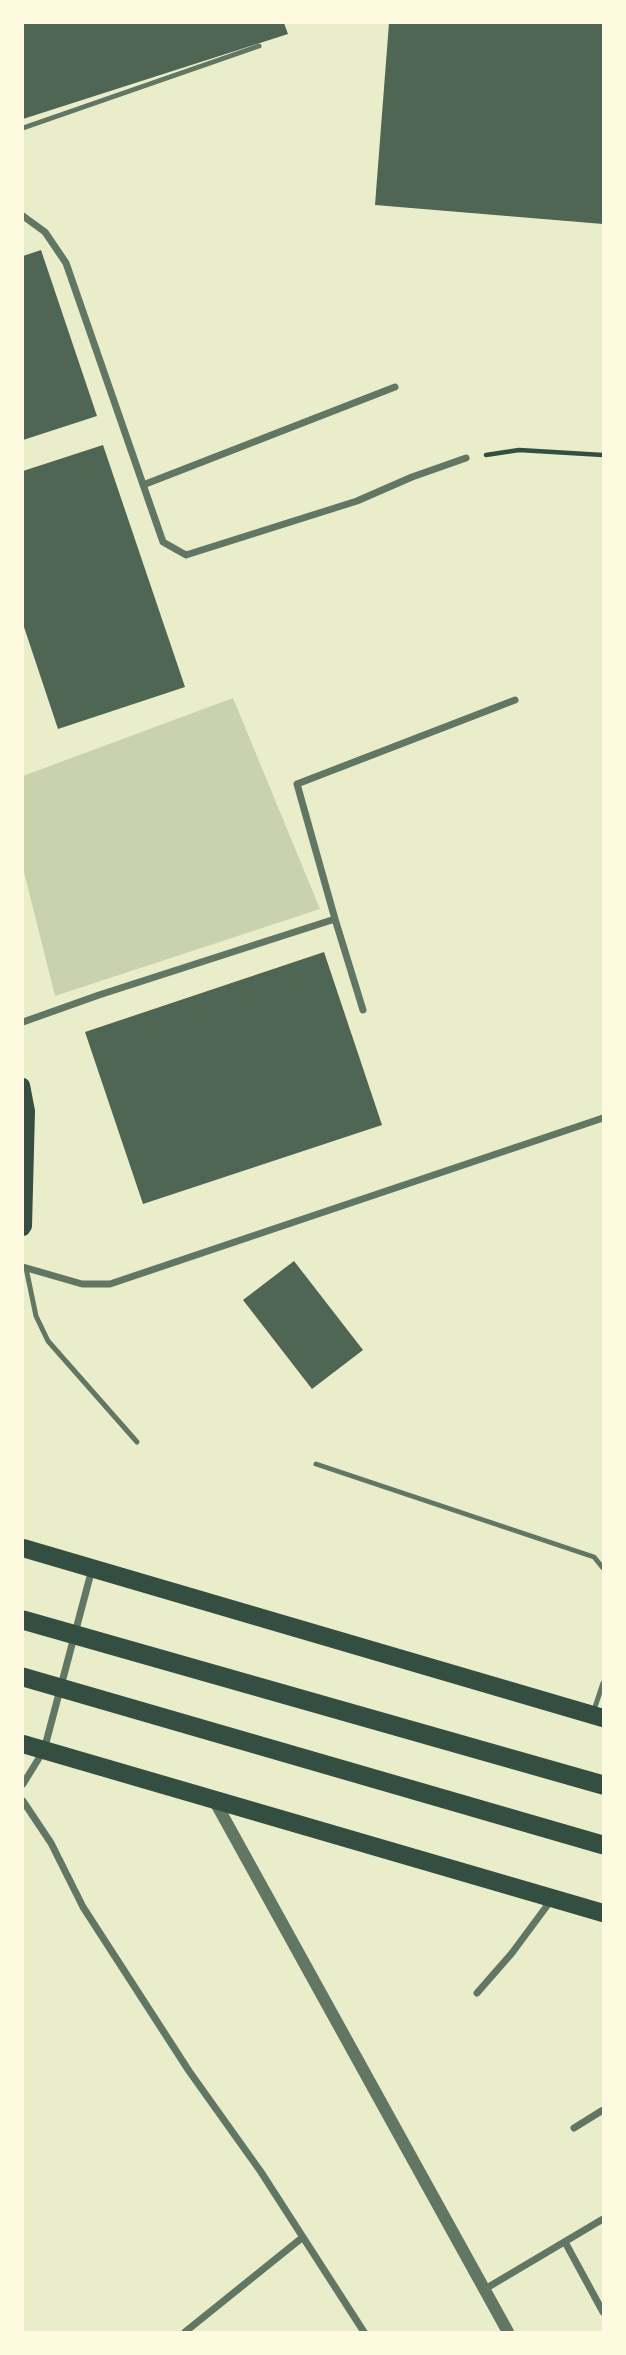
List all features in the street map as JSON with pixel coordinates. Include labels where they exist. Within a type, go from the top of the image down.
[{"type":"highway","points":[[23,1620],[603,1785]]},
{"type":"highway","points":[[23,1677],[603,1845]]},
{"type":"main road","points":[[23,1085],[28,1111],[23,1229]]},
{"type":"main road","points":[[23,1548],[598,1717]]},
{"type":"main road","points":[[23,1744],[603,1913]]},
{"type":"street","points":[[23,216],[45,232],[66,263],[163,542],[186,555],[357,501],[412,477],[466,458]]},
{"type":"street","points":[[143,485],[395,387]]},
{"type":"street","points":[[363,1010],[298,784],[515,700]]},
{"type":"street","points":[[23,1022],[335,919]]},
{"type":"street","points":[[24,1268],[82,1284],[110,1284],[603,1118]]},
{"type":"street","points":[[23,1784],[44,1750],[93,1568]]},
{"type":"street","points":[[213,1798],[508,2332]]},
{"type":"street","points":[[23,1801],[51,1843],[83,1907],[189,2071],[261,2172],[364,2332]]},
{"type":"street","points":[[477,1993],[512,1953],[553,1898]]},
{"type":"street","points":[[574,2128],[603,2110]]},
{"type":"street","points":[[485,2289],[603,2219]]},
{"type":"street","points":[[185,2332],[303,2237]]},
{"type":"street","points":[[565,2242],[603,2312]]},
{"type":"lane","points":[[23,128],[260,46]]},
{"type":"lane","points":[[24,1268],[36,1316],[48,1341],[137,1441]]},
{"type":"lane","points":[[316,1464],[594,1557],[603,1568]]},
{"type":"lane","points":[[598,1717],[603,1683]]},
{"type":"path","points":[[466,458],[519,450],[603,455]]},
{"type":"green space","points":[[233,698],[320,909],[55,996],[23,868],[23,776]]},
{"type":"building","points":[[23,23],[284,23],[288,34],[23,119]]},
{"type":"building","points":[[389,23],[603,23],[603,224],[375,205]]},
{"type":"building","points":[[41,250],[97,416],[23,440],[23,256]]},
{"type":"building","points":[[103,445],[185,687],[58,729],[23,624],[23,471]]},
{"type":"building","points":[[324,952],[382,1125],[143,1204],[85,1032]]},
{"type":"building","points":[[294,1261],[363,1350],[312,1389],[243,1300]]}]
